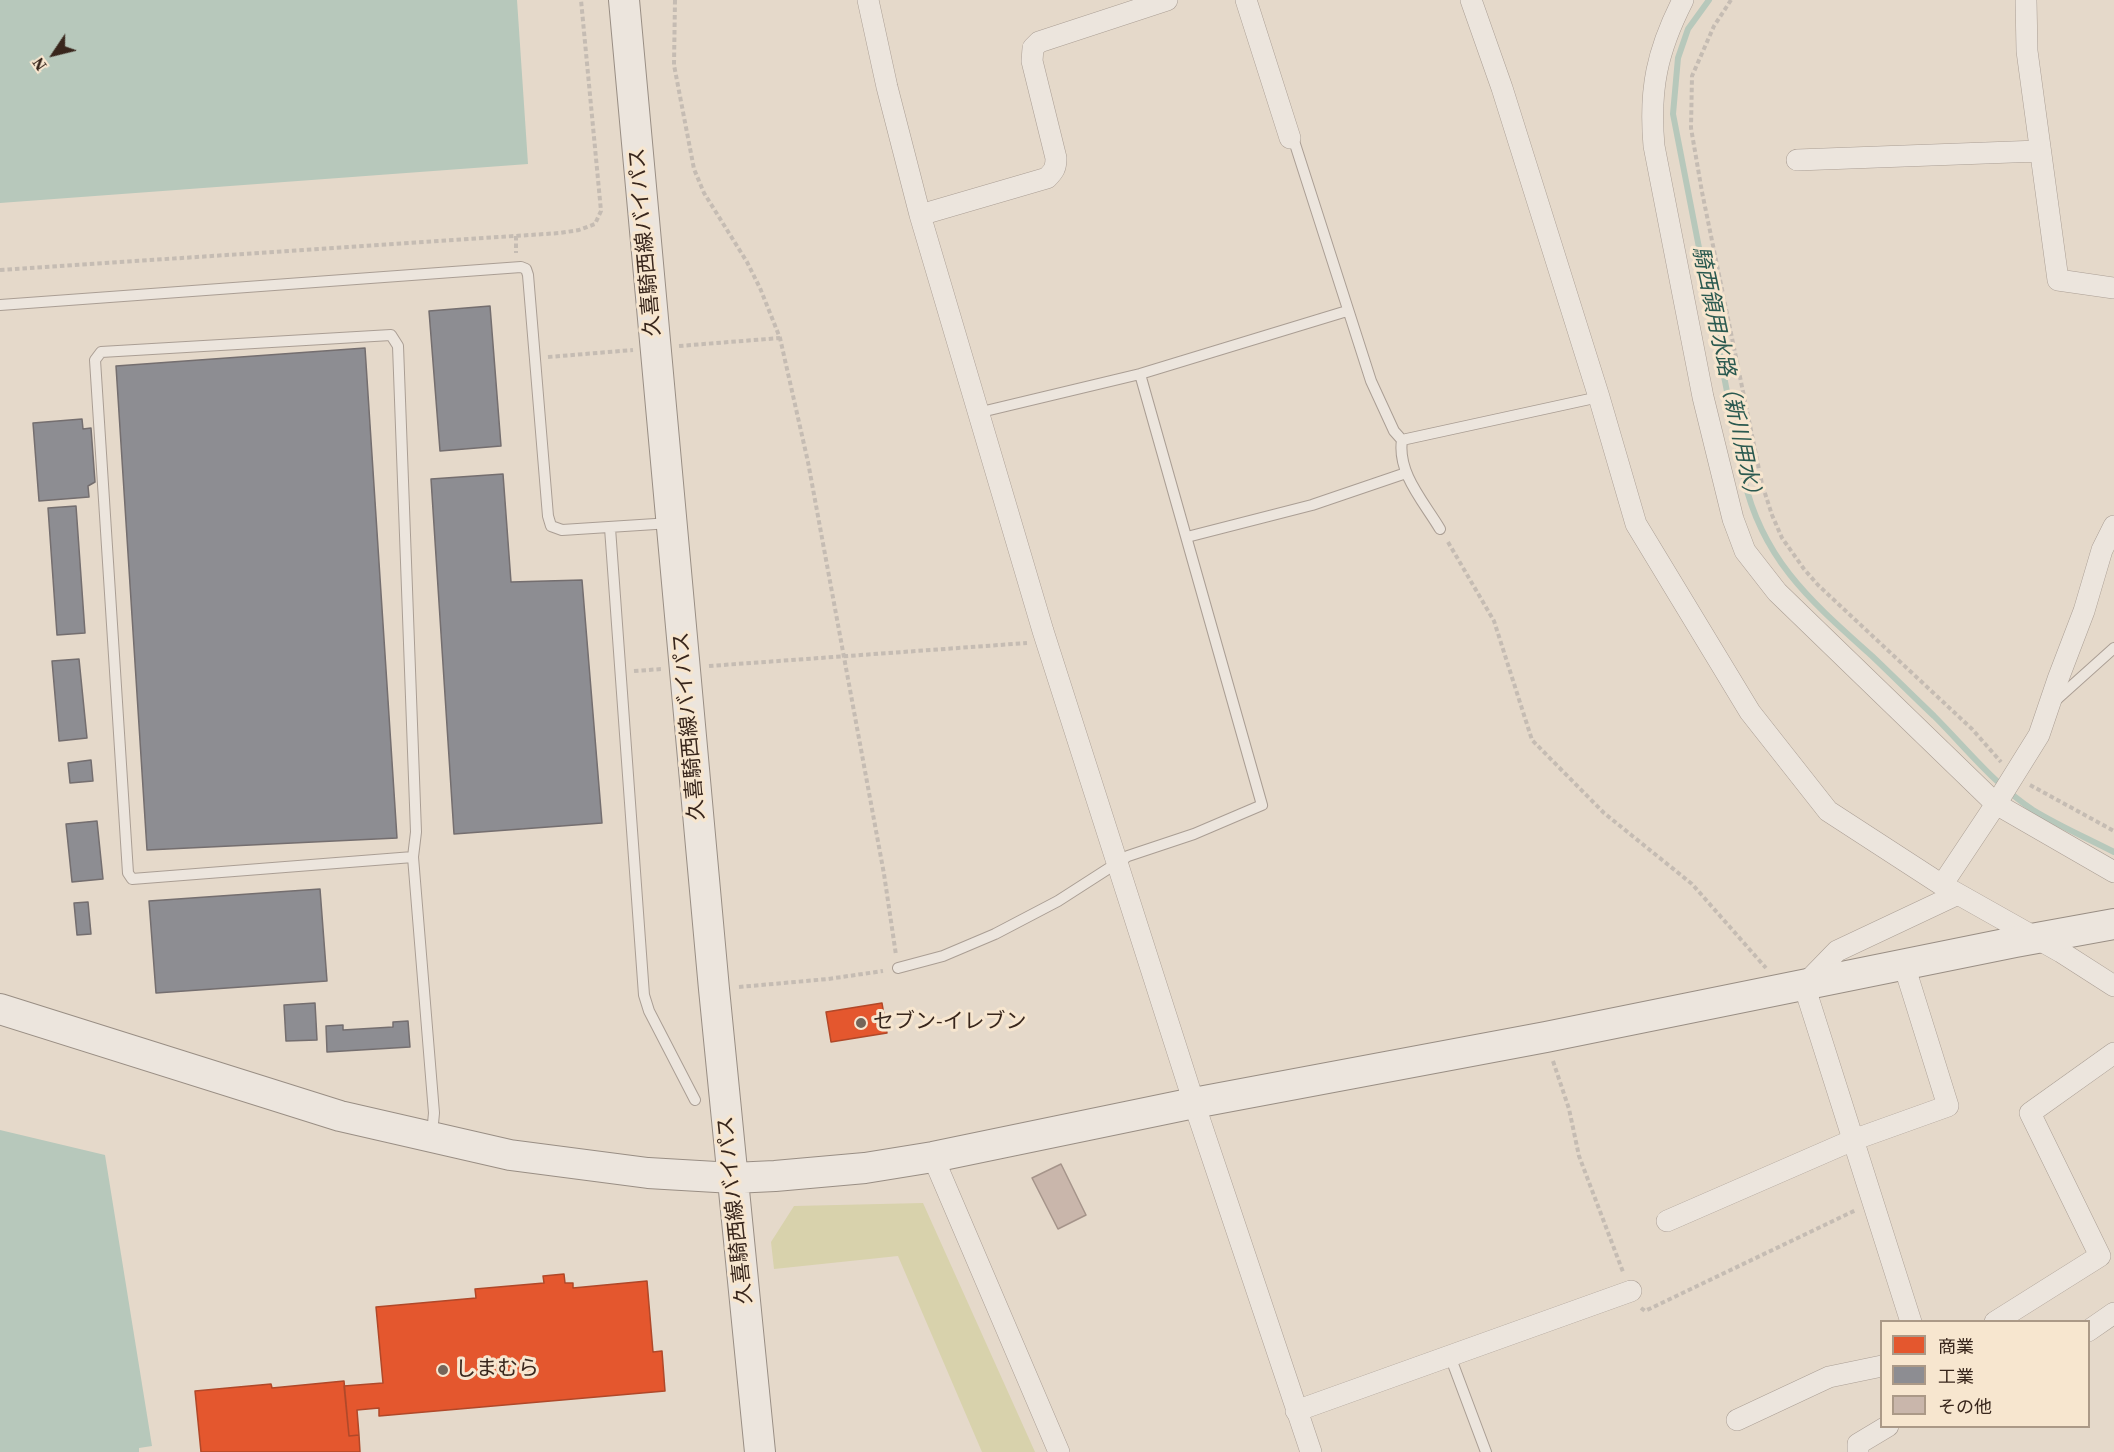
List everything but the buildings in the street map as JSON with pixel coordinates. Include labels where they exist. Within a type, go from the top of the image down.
[{"type":"street","name":"久喜騎西線バイパス","points":[[624,0],[714,989],[760,1452]]},
{"type":"street","points":[[868,0],[887,87],[920,215],[1046,641],[1194,1103],[1311,1452]]},
{"type":"street","points":[[920,215],[1047,178],[1056,167],[1056,158],[1032,61],[1033,48],[1039,42],[1167,0]]},
{"type":"street","points":[[1246,0],[1290,138]]},
{"type":"street","points":[[1471,0],[1502,88],[1599,397],[1636,524],[1750,711],[1828,811],[1950,890],[2061,952],[2114,986]]},
{"type":"street","points":[[1683,0],[1670,26],[1653,90],[1651,114],[1654,146],[1702,397],[1733,519],[1746,551],[1777,592],[1996,804],[2114,872]]},
{"type":"street","points":[[2026,0],[2027,51],[2058,280],[2114,288]]},
{"type":"street","points":[[1797,160],[2039,151]]},
{"type":"street","points":[[1794,987],[1836,951],[1950,890],[1996,804],[2006,771],[2039,735],[2084,610],[2102,550],[2114,526]]},
{"type":"street","points":[[0,1009],[340,1116],[431,1137],[510,1155],[571,1164],[648,1173],[733,1178],[865,1168],[933,1157],[1194,1103],[2114,924]]},
{"type":"street","points":[[1667,1221],[1853,1140],[1948,1106],[1904,965]]},
{"type":"street","points":[[1794,987],[1853,1140],[1910,1320]]},
{"type":"street","points":[[2006,1320],[2100,1256],[2030,1113],[2114,1053]]},
{"type":"street","points":[[933,1157],[1059,1452]]},
{"type":"street","points":[[1296,1411],[1631,1291]]},
{"type":"street","points":[[2090,1330],[2112,1320]]},
{"type":"street","points":[[1737,1420],[1829,1377],[1880,1366]]},
{"type":"street","points":[[1857,1452],[1858,1444],[1885,1428]]},
{"type":"lane","points":[[1290,138],[1295,144],[1371,381],[1394,431],[1402,440],[1401,449],[1406,473],[1440,529]]},
{"type":"lane","points":[[0,305],[521,267],[526,269],[528,276],[548,516],[551,526],[562,530],[671,523]]},
{"type":"lane","points":[[977,413],[1140,374],[1347,311]]},
{"type":"lane","points":[[414,857],[132,879],[128,873],[95,360],[102,352],[391,335],[398,346],[416,832],[414,857],[434,1113],[431,1137]]},
{"type":"lane","points":[[898,968],[943,956],[995,934],[1058,901],[1128,856],[1194,834],[1262,805],[1140,374]]},
{"type":"lane","points":[[1402,440],[1599,397]]},
{"type":"lane","points":[[1186,537],[1312,505],[1406,473]]},
{"type":"lane","points":[[610,528],[644,995],[649,1011],[695,1100]]},
{"type":"lane","points":[[2051,704],[2114,648]]},
{"type":"lane","points":[[1450,1356],[1486,1452]]},
{"type":"path","points":[[0,270],[560,233],[595,224],[599,217],[600,200],[581,0]]},
{"type":"path","points":[[675,0],[674,65],[694,169],[704,193],[747,262],[780,338],[808,462],[884,874],[898,968],[828,979],[714,989]]},
{"type":"path","points":[[1731,0],[1714,26],[1692,76],[1691,128],[1762,484],[1772,515],[1789,549],[1818,585],[1972,729],[2006,771]]},
{"type":"path","points":[[1440,529],[1494,621],[1532,740],[1604,813],[1692,884],[1794,987]]},
{"type":"path","points":[[620,672],[844,658],[1046,641]]},
{"type":"path","points":[[2032,786],[2114,831]]},
{"type":"shaded area","points":[[0,0],[517,0],[528,164],[0,203]]},
{"type":"shaded area","points":[[0,1130],[105,1155],[152,1446],[139,1448],[139,1452],[0,1452]]},
{"type":"shaded area","points":[[923,1203],[1035,1452],[982,1452],[898,1256],[774,1269],[771,1242],[794,1206]]},
{"type":"waterway","name":"騎西領用水路（新川用水）","points":[[1709,0],[1688,29],[1678,58],[1673,114],[1744,479],[1752,508],[1764,534],[1777,557],[1810,598],[1934,716],[2006,789],[2043,816],[2114,852]]},
{"type":"place","name":"セブン-イレブン","points":[[861,1023]]},
{"type":"place","name":"しまむら","points":[[443,1370]]}]
